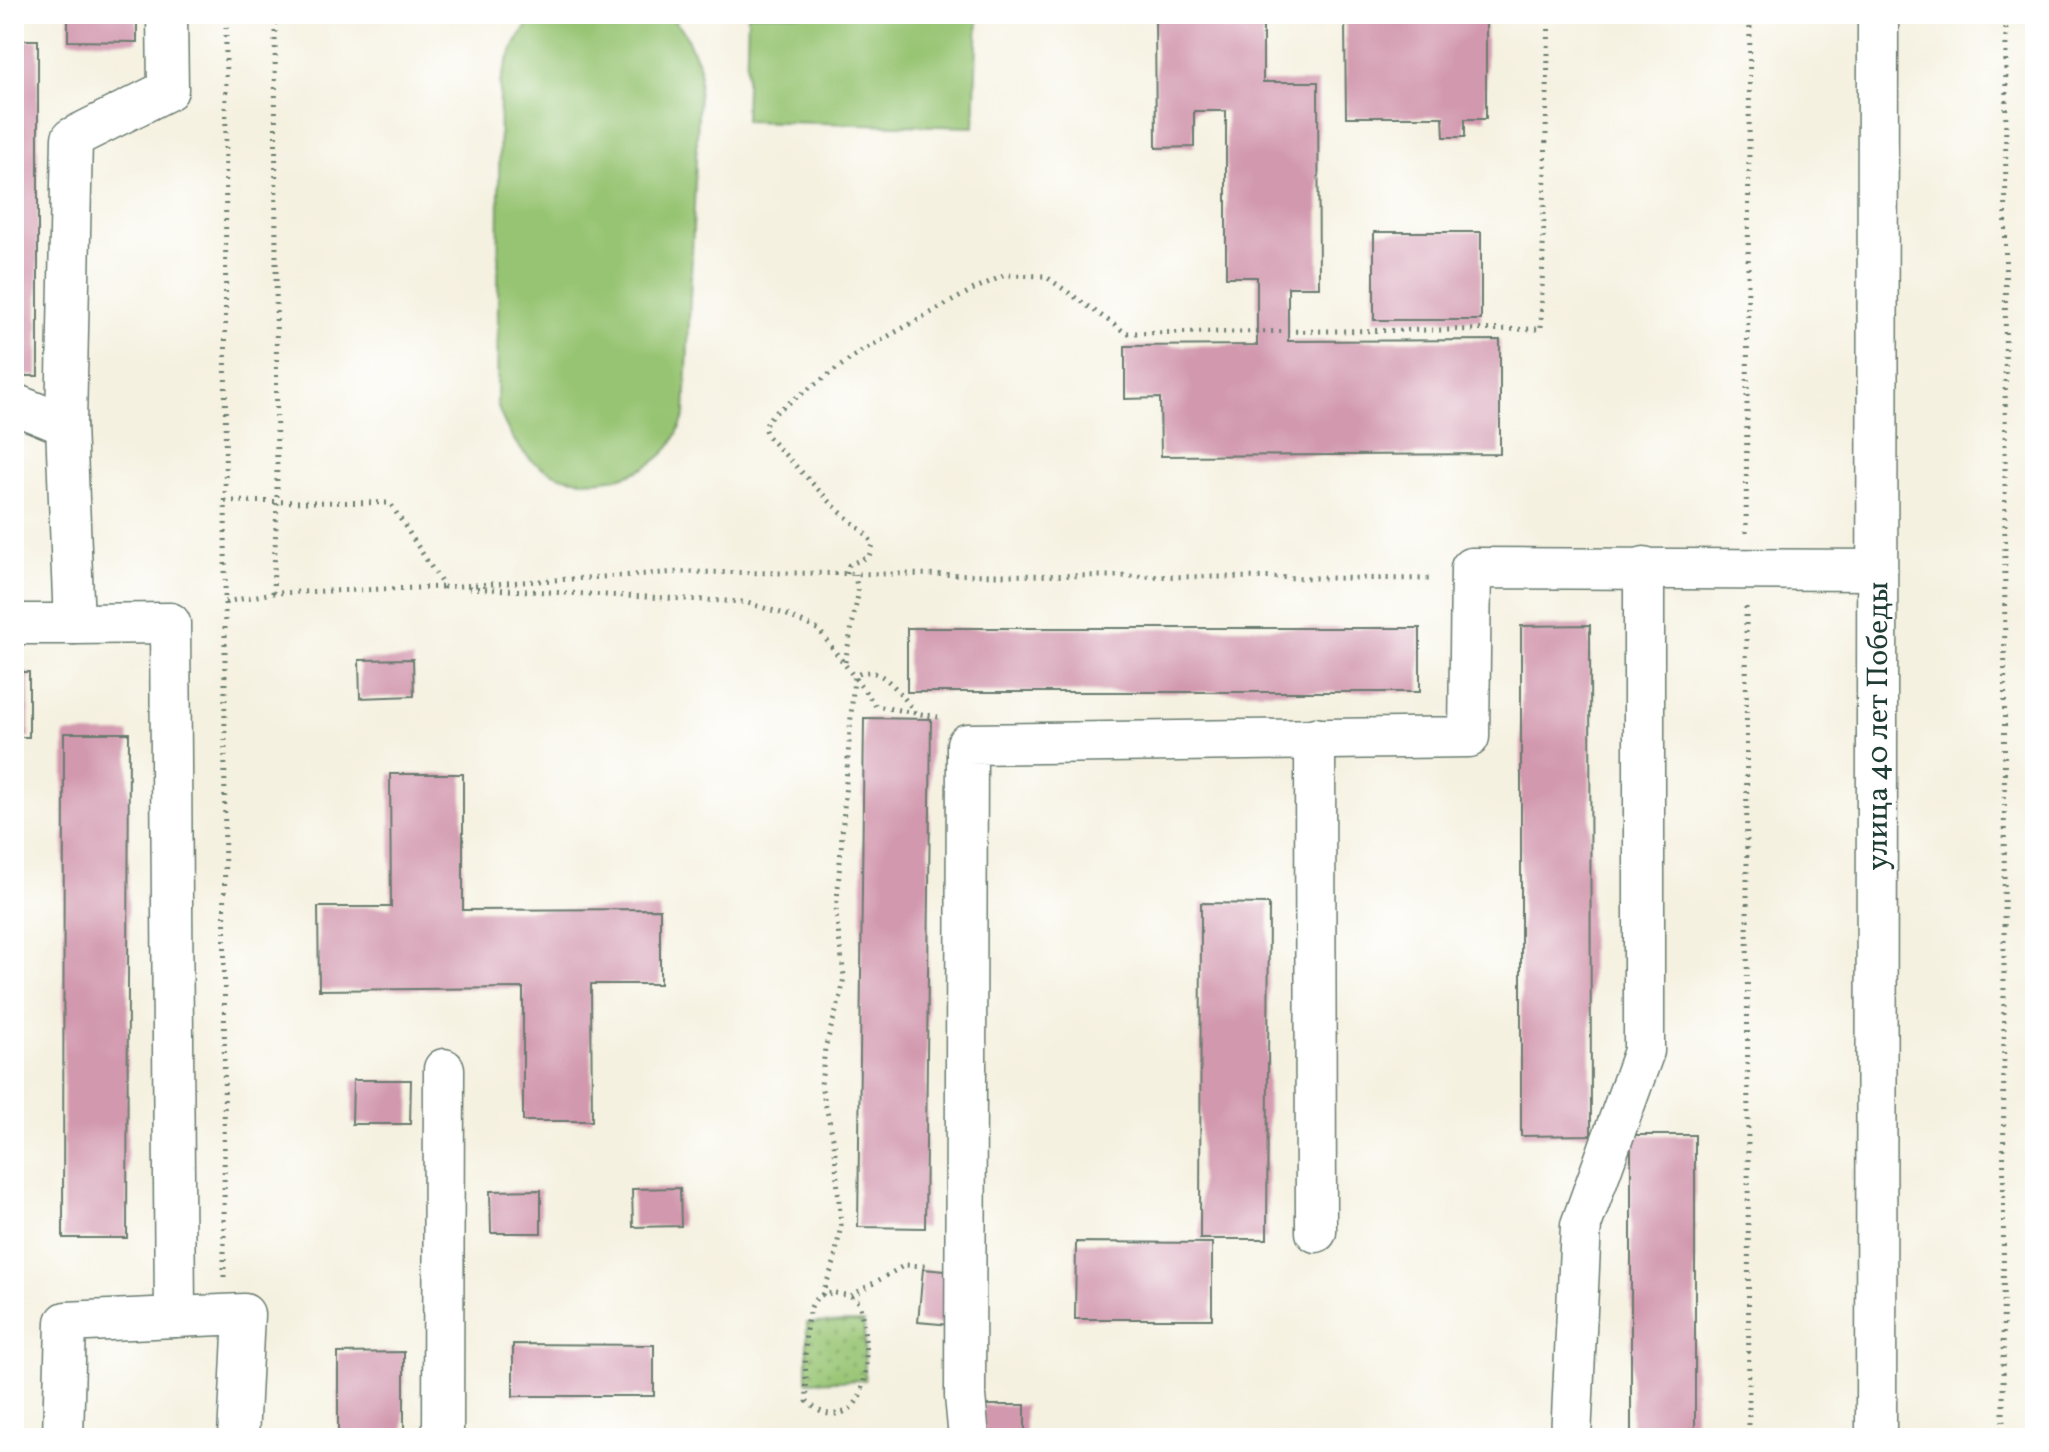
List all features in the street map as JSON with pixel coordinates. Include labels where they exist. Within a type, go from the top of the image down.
[{"type":"street","points":[[74,624],[66,425],[72,138],[168,90],[167,14]]},
{"type":"street","name":"улица 40 лет Победы","points":[[1876,1438],[1878,14]]},
{"type":"street","points":[[14,404],[66,425]]},
{"type":"street","points":[[1571,1438],[1581,1225],[1644,1051],[1644,567]]},
{"type":"street","points":[[969,1438],[965,1396],[967,744],[1469,737],[1471,568],[1877,570]]},
{"type":"street","points":[[14,624],[170,623],[175,1317]]},
{"type":"street","points":[[1315,738],[1316,1232]]},
{"type":"street","points":[[443,1438],[444,1069]]},
{"type":"street","points":[[63,1438],[66,1322],[244,1314],[238,1438]]},
{"type":"path","points":[[226,14],[224,1291],[244,1314]]},
{"type":"path","points":[[273,593],[277,503],[275,14]]},
{"type":"path","points":[[847,574],[849,565],[869,556],[873,545],[868,536],[837,509],[767,436],[764,427],[772,415],[863,350],[1005,275],[1045,276],[1126,333],[1541,329],[1549,14]]},
{"type":"path","points":[[1749,1438],[1746,569],[1750,14]]},
{"type":"path","points":[[2003,1438],[2006,14]]},
{"type":"path","points":[[225,501],[390,503],[444,587]]},
{"type":"path","points":[[225,602],[273,593],[444,587],[680,572],[1471,579]]},
{"type":"path","points":[[845,662],[858,595],[855,574]]},
{"type":"path","points":[[444,587],[744,602],[785,614],[811,625],[826,637],[876,706],[942,718],[967,744]]},
{"type":"path","points":[[822,1295],[834,1263],[841,1225],[834,1142],[821,1085],[825,1048],[843,986],[836,914],[841,859],[839,842],[855,676],[861,671],[871,670],[881,675],[918,715]]},
{"type":"path","points":[[851,1296],[905,1265],[966,1262]]},
{"type":"path","points":[[835,1293],[851,1296],[859,1302],[864,1322],[865,1380],[860,1399],[853,1408],[841,1414],[828,1415],[807,1401],[807,1323],[814,1300],[822,1295],[835,1293]]},
{"type":"green space","points":[[537,14],[667,14],[683,30],[700,67],[685,415],[664,453],[636,471],[603,480],[569,478],[538,465],[513,438],[497,404],[500,83],[514,46]]},
{"type":"green space","points":[[748,14],[978,16],[974,127],[745,121]]},
{"type":"green space","points":[[864,1322],[865,1380],[807,1382],[807,1323]]},
{"type":"building","points":[[68,14],[137,14],[137,42],[68,41]]},
{"type":"building","points":[[1155,14],[1486,14],[1486,119],[1465,119],[1465,137],[1444,137],[1443,117],[1346,117],[1345,21],[1263,22],[1263,82],[1318,82],[1319,287],[1288,287],[1288,341],[1500,340],[1500,454],[1161,456],[1160,398],[1125,399],[1125,346],[1257,345],[1257,277],[1226,277],[1226,111],[1194,111],[1194,147],[1156,148]]},
{"type":"building","points":[[14,40],[38,40],[38,376],[14,376]]},
{"type":"building","points":[[1374,232],[1481,232],[1481,320],[1374,320]]},
{"type":"building","points":[[1590,625],[1591,1135],[1521,1136],[1521,626]]},
{"type":"building","points":[[907,628],[1420,628],[1420,692],[907,692]]},
{"type":"building","points":[[413,659],[414,696],[360,698],[359,660]]},
{"type":"building","points":[[14,672],[29,672],[29,737],[14,737]]},
{"type":"building","points":[[864,718],[931,719],[925,1228],[858,1227]]},
{"type":"building","points":[[64,733],[129,733],[127,1238],[63,1238]]},
{"type":"building","points":[[390,774],[463,774],[463,910],[660,909],[660,984],[591,984],[592,1121],[523,1121],[523,988],[319,990],[318,907],[391,907]]},
{"type":"building","points":[[1201,903],[1269,904],[1267,1239],[1200,1239]]},
{"type":"building","points":[[353,1080],[411,1080],[410,1124],[352,1124]]},
{"type":"building","points":[[1631,1135],[1695,1135],[1695,1438],[1631,1438]]},
{"type":"building","points":[[680,1188],[681,1226],[633,1227],[632,1189]]},
{"type":"building","points":[[541,1190],[541,1233],[491,1233],[490,1191]]},
{"type":"building","points":[[1076,1242],[1212,1243],[1212,1319],[1075,1319]]},
{"type":"building","points":[[923,1269],[956,1272],[951,1325],[918,1322]]},
{"type":"building","points":[[513,1344],[654,1345],[654,1396],[513,1396]]},
{"type":"building","points":[[404,1352],[404,1438],[338,1438],[338,1353]]},
{"type":"building","points":[[983,1405],[1025,1405],[1025,1438],[984,1438]]}]
